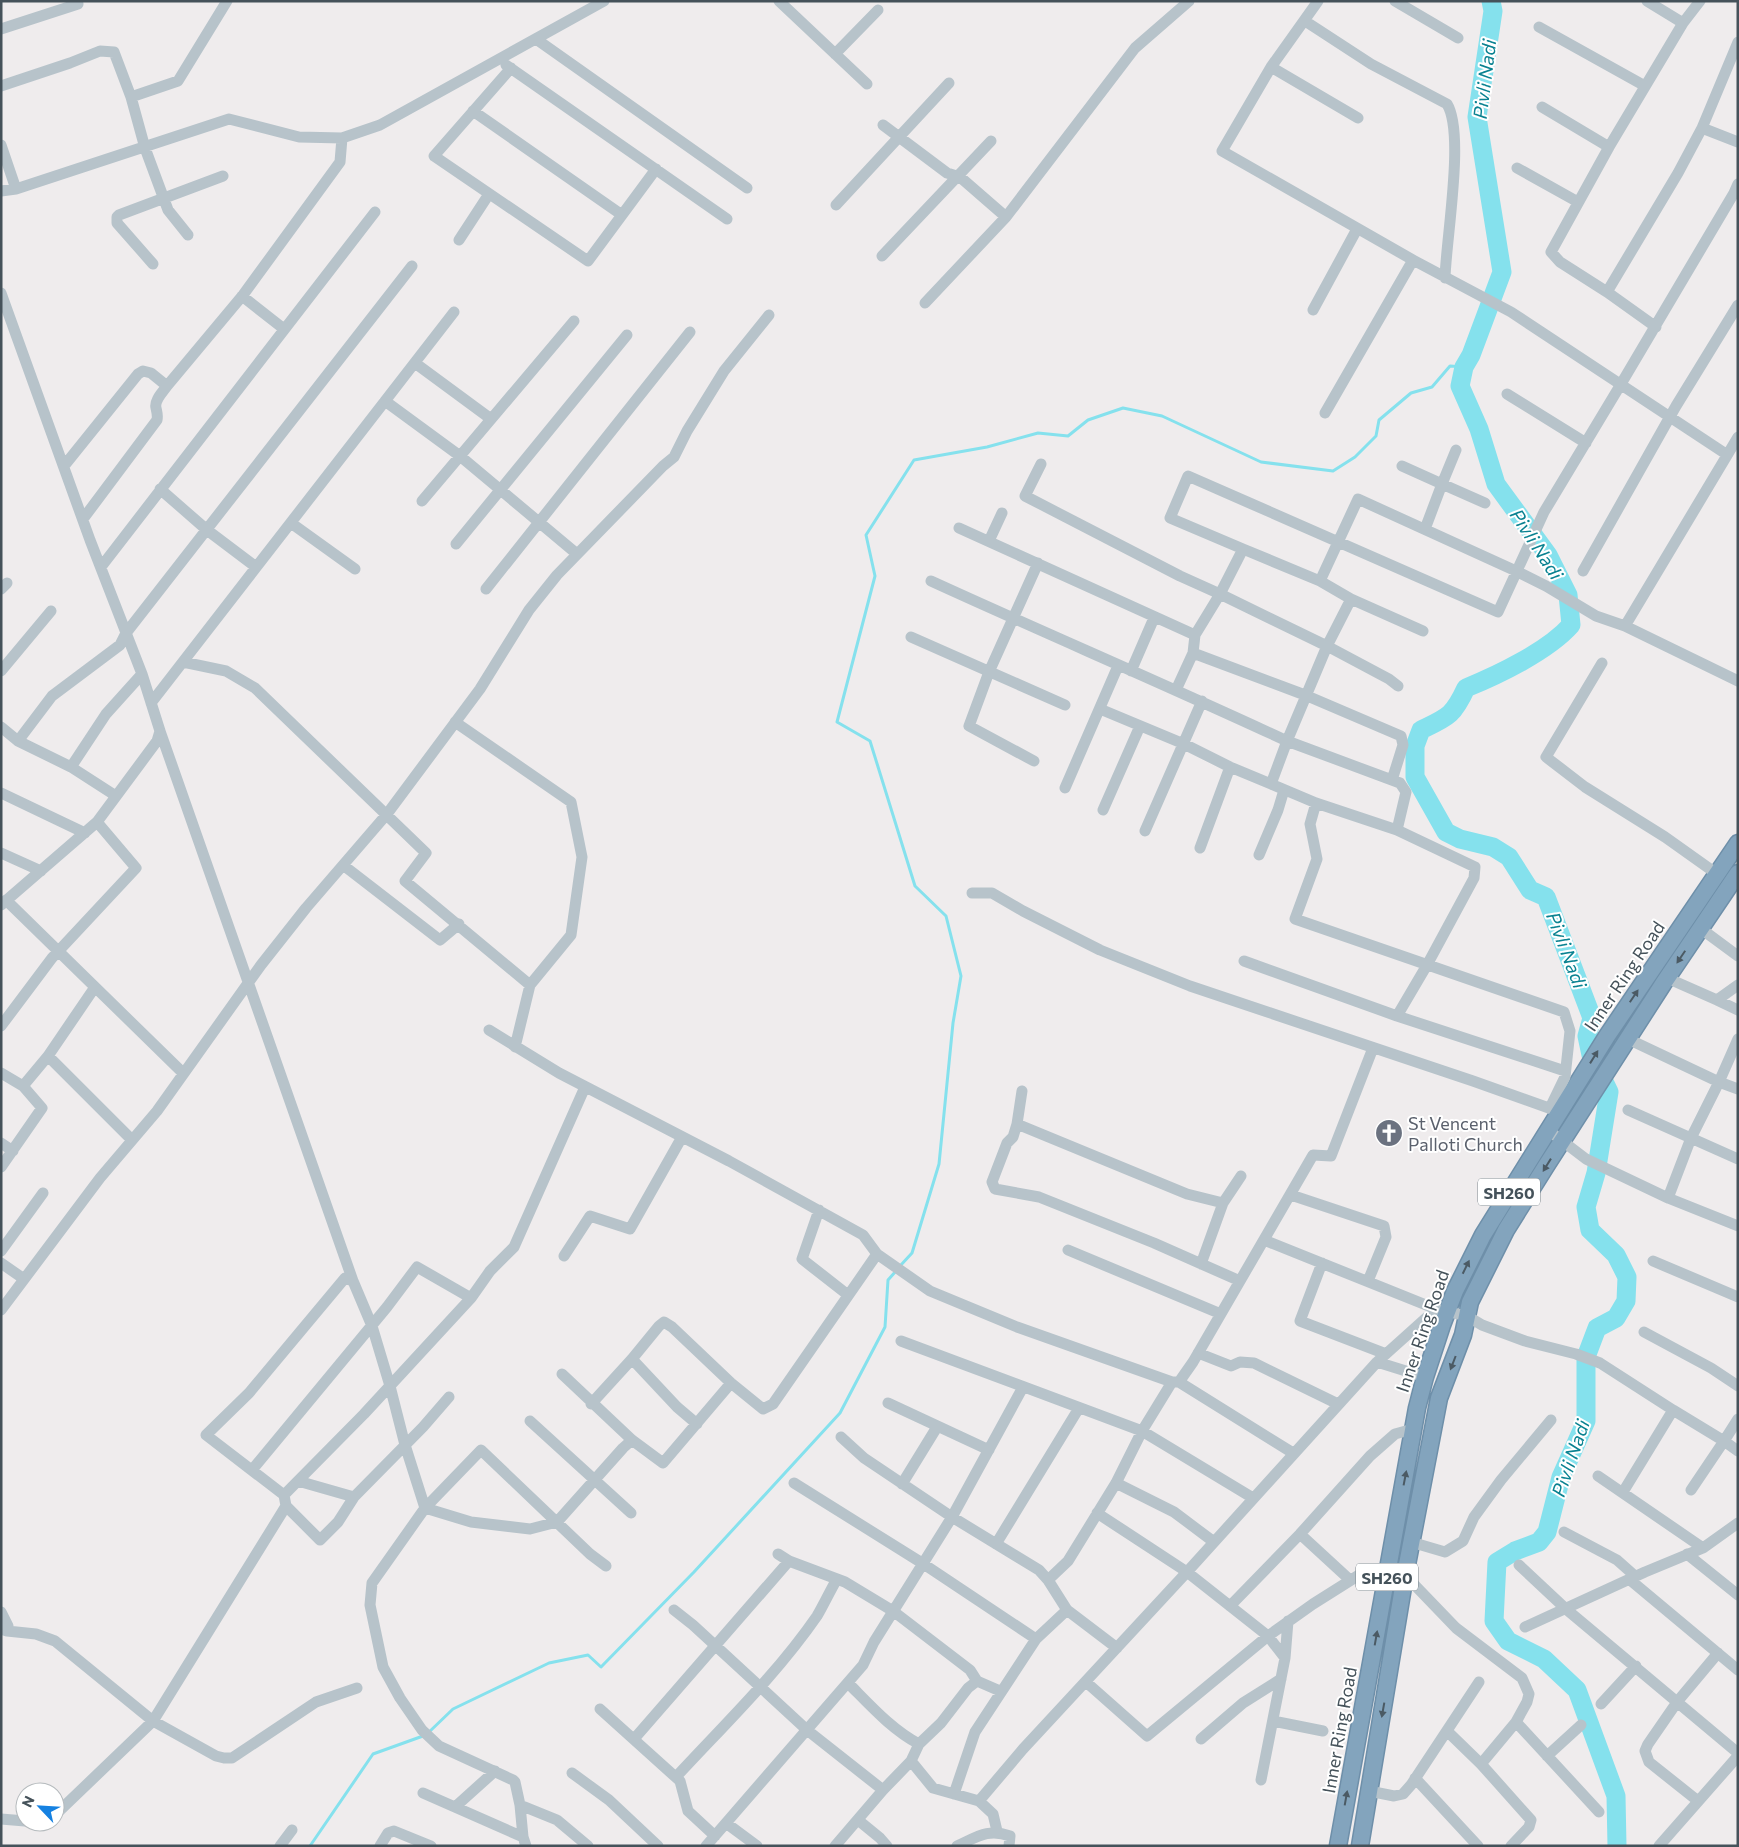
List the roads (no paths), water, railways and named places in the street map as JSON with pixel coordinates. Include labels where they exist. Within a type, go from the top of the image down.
[{"type":"highway","name":"Inner Ring Road","points":[[1338,1846],[1413,1429],[1441,1310],[1462,1276],[1483,1234],[1548,1130],[1555,1110],[1581,1078],[1607,1036],[1738,843]]},
{"type":"highway","name":"Inner Ring Road","points":[[1360,1846],[1405,1575],[1439,1398],[1463,1335],[1470,1302],[1506,1230],[1667,978],[1738,873]]},
{"type":"street","points":[[131,97],[178,80],[227,1]]},
{"type":"street","points":[[1,191],[16,189],[229,119],[299,137],[342,141],[380,124],[604,1]]},
{"type":"street","points":[[925,303],[1006,217],[1135,48],[1189,1]]},
{"type":"street","points":[[1318,1],[1271,67],[1222,151],[1357,229],[1511,312],[1726,454]]},
{"type":"street","points":[[1396,1],[1458,38]]},
{"type":"street","points":[[1646,1],[1683,23]]},
{"type":"street","points":[[1656,327],[1608,292],[1560,262],[1551,252],[1645,86],[1683,23],[1700,1]]},
{"type":"street","points":[[784,3],[867,84]]},
{"type":"street","points":[[1,29],[78,4]]},
{"type":"street","points":[[835,54],[878,10]]},
{"type":"street","points":[[1305,21],[1371,64],[1447,104],[1452,111],[1456,149],[1445,278]]},
{"type":"street","points":[[1539,27],[1645,86]]},
{"type":"street","points":[[536,39],[747,188]]},
{"type":"street","points":[[1608,292],[1678,173],[1702,128],[1738,42]]},
{"type":"street","points":[[1,86],[100,51],[114,52],[131,97],[145,148],[168,210],[188,235]]},
{"type":"street","points":[[498,60],[727,219]]},
{"type":"street","points":[[1271,67],[1358,118]]},
{"type":"street","points":[[510,68],[434,156],[588,261],[656,169]]},
{"type":"street","points":[[836,205],[949,83]]},
{"type":"street","points":[[1542,107],[1609,147]]},
{"type":"street","points":[[473,111],[622,215]]},
{"type":"street","points":[[883,125],[947,173],[958,176],[1006,217]]},
{"type":"street","points":[[1702,128],[1738,142]]},
{"type":"street","points":[[83,519],[156,420],[158,415],[155,406],[156,401],[242,296],[340,162],[342,141]]},
{"type":"street","points":[[882,256],[991,141]]},
{"type":"street","points":[[1,144],[16,189]]},
{"type":"street","points":[[1517,168],[1578,202]]},
{"type":"street","points":[[153,264],[116,220],[119,214],[223,176]]},
{"type":"street","points":[[1423,631],[1351,599],[1320,581],[1170,518],[1188,476],[1498,612],[1544,512],[1656,327],[1738,184]]},
{"type":"street","points":[[459,240],[489,194]]},
{"type":"street","points":[[100,567],[376,212]]},
{"type":"street","points":[[1313,310],[1357,229]]},
{"type":"street","points":[[1325,413],[1413,260]]},
{"type":"street","points":[[18,741],[52,696],[120,645],[126,633],[412,266]]},
{"type":"street","points":[[1,293],[100,567],[142,674],[353,1281],[372,1326],[425,1508]]},
{"type":"street","points":[[242,296],[284,329]]},
{"type":"street","points":[[1583,571],[1671,417],[1738,305]]},
{"type":"street","points":[[151,703],[454,312]]},
{"type":"street","points":[[1,1310],[100,1178],[156,1111],[248,982],[306,908],[387,814],[480,689],[529,610],[557,575],[674,457],[687,431],[724,371],[769,315]]},
{"type":"street","points":[[422,501],[574,321]]},
{"type":"street","points":[[486,589],[690,332]]},
{"type":"street","points":[[456,544],[628,335]]},
{"type":"street","points":[[415,363],[491,419]]},
{"type":"street","points":[[64,466],[138,374],[143,371],[151,373],[167,386]]},
{"type":"street","points":[[1507,394],[1586,443]]},
{"type":"street","points":[[385,402],[460,456],[577,554]]},
{"type":"street","points":[[1625,626],[1738,436]]},
{"type":"street","points":[[1425,529],[1456,450]]},
{"type":"street","points":[[1041,464],[1025,496],[1180,576],[1327,646],[1389,678],[1398,686]]},
{"type":"street","points":[[1402,466],[1485,503]]},
{"type":"street","points":[[160,489],[207,530],[256,567]]},
{"type":"street","points":[[1320,581],[1358,499],[1516,571],[1546,586],[1596,616],[1625,626],[1738,681]]},
{"type":"street","points":[[989,541],[1002,513]]},
{"type":"street","points":[[291,522],[355,569]]},
{"type":"street","points":[[959,528],[1195,635]]},
{"type":"street","points":[[1176,690],[1193,653],[1195,635],[1220,594],[1243,549]]},
{"type":"street","points":[[1034,761],[969,726],[989,672],[1038,563]]},
{"type":"street","points":[[930,581],[1118,666],[1202,701],[1287,741],[1400,783],[1406,792],[1397,830]]},
{"type":"street","points":[[1271,784],[1305,696],[1327,646],[1351,599]]},
{"type":"street","points":[[1,671],[51,612]]},
{"type":"street","points":[[1131,671],[1154,618]]},
{"type":"street","points":[[911,637],[1065,705]]},
{"type":"street","points":[[1193,653],[1305,696],[1401,736],[1404,745],[1392,780]]},
{"type":"street","points":[[183,662],[226,671],[255,688],[426,853],[405,881],[530,985]]},
{"type":"street","points":[[1602,663],[1546,757],[1585,787],[1665,837],[1717,874]]},
{"type":"street","points":[[1065,788],[1118,666]]},
{"type":"street","points":[[71,767],[106,714],[142,674]]},
{"type":"street","points":[[1145,831],[1202,701]]},
{"type":"street","points":[[1100,709],[1184,744],[1230,767],[1284,790],[1316,803],[1397,830],[1475,867],[1474,878],[1397,1016]]},
{"type":"street","points":[[455,722],[572,802],[582,857],[571,935],[530,985],[515,1047]]},
{"type":"street","points":[[1103,810],[1140,726]]},
{"type":"street","points":[[1,727],[18,741],[71,767],[116,796]]},
{"type":"street","points":[[160,730],[157,741],[97,822],[4,903],[58,951],[183,1073]]},
{"type":"street","points":[[1200,848],[1230,767]]},
{"type":"street","points":[[1259,855],[1278,810],[1284,790]]},
{"type":"street","points":[[1,793],[85,833]]},
{"type":"street","points":[[972,893],[992,893],[1100,950],[1190,986],[1473,1080],[1555,1110],[1565,1077],[1570,1031],[1564,1012],[1295,919],[1317,859],[1310,824],[1316,803]]},
{"type":"street","points":[[1,1026],[58,951],[136,868],[97,822]]},
{"type":"street","points":[[1,853],[41,871]]},
{"type":"street","points":[[343,865],[440,940],[459,924]]},
{"type":"street","points":[[1700,928],[1738,956]]},
{"type":"street","points":[[1244,961],[1397,1016],[1565,1072]]},
{"type":"street","points":[[1667,978],[1738,1010]]},
{"type":"street","points":[[1717,1000],[1738,985]]},
{"type":"street","points":[[23,1086],[48,1056],[94,987]]},
{"type":"street","points":[[489,1030],[585,1087],[863,1235],[877,1254],[930,1291],[1018,1327],[1175,1382],[1293,1453]]},
{"type":"street","points":[[1668,1198],[1691,1138],[1719,1082],[1738,1038]]},
{"type":"street","points":[[1628,1039],[1738,1089]]},
{"type":"street","points":[[1048,1580],[1068,1561],[1116,1483],[1142,1431],[1175,1382],[1198,1353],[1313,1155],[1331,1156],[1372,1048]]},
{"type":"street","points":[[48,1056],[132,1140]]},
{"type":"street","points":[[1,1073],[23,1086],[42,1108],[1,1167]]},
{"type":"street","points":[[65,1805],[153,1721],[298,1481],[390,1386],[471,1298],[490,1271],[514,1247],[585,1087]]},
{"type":"street","points":[[1022,1091],[1013,1137],[1007,1143],[992,1182],[995,1189],[1039,1197],[1154,1243],[1240,1281]]},
{"type":"street","points":[[1628,1110],[1738,1159]]},
{"type":"street","points":[[1017,1124],[1187,1194],[1223,1203]]},
{"type":"street","points":[[1548,1130],[1586,1159],[1668,1198],[1738,1226]]},
{"type":"street","points":[[564,1256],[590,1216],[630,1229],[682,1137]]},
{"type":"street","points":[[1,1143],[13,1151]]},
{"type":"street","points":[[1201,1264],[1223,1203],[1241,1176]]},
{"type":"street","points":[[1,1251],[42,1193]]},
{"type":"street","points":[[1291,1195],[1384,1226],[1386,1237],[1368,1281]]},
{"type":"street","points":[[819,1210],[802,1259],[848,1295]]},
{"type":"street","points":[[1264,1240],[1441,1310],[1467,1316],[1482,1325],[1525,1341],[1576,1354],[1600,1363],[1738,1451]]},
{"type":"street","points":[[1068,1250],[1221,1314]]},
{"type":"street","points":[[591,1404],[664,1322],[672,1327],[731,1383],[763,1409],[773,1404],[877,1254]]},
{"type":"street","points":[[1653,1260],[1738,1297]]},
{"type":"street","points":[[1,1263],[24,1279]]},
{"type":"street","points":[[1322,1263],[1300,1321],[1386,1354]]},
{"type":"street","points":[[252,1470],[372,1326],[417,1267],[471,1298]]},
{"type":"street","points":[[353,1281],[345,1278],[249,1392],[206,1435],[252,1470],[285,1501],[320,1540],[338,1522],[354,1497],[406,1445],[449,1397]]},
{"type":"street","points":[[979,1801],[1023,1750],[1377,1362],[1441,1310]]},
{"type":"street","points":[[1644,1332],[1711,1368],[1738,1386]]},
{"type":"street","points":[[901,1341],[1142,1431],[1253,1498]]},
{"type":"street","points":[[1198,1353],[1231,1366],[1240,1362],[1254,1362],[1338,1404]]},
{"type":"street","points":[[632,1360],[677,1408],[697,1424]]},
{"type":"street","points":[[1377,1362],[1425,1377]]},
{"type":"street","points":[[562,1374],[591,1404],[632,1440],[663,1463],[731,1383]]},
{"type":"street","points":[[706,1846],[863,1666],[892,1611],[952,1517],[1023,1387]]},
{"type":"street","points":[[888,1404],[989,1450]]},
{"type":"street","points":[[996,1544],[1079,1408]]},
{"type":"street","points":[[1623,1492],[1673,1410]]},
{"type":"street","points":[[1691,1490],[1738,1419]]},
{"type":"street","points":[[1412,1542],[1445,1552],[1463,1541],[1474,1517],[1501,1480],[1551,1420]]},
{"type":"street","points":[[530,1421],[631,1514]]},
{"type":"street","points":[[902,1484],[937,1427]]},
{"type":"street","points":[[1230,1606],[1300,1534],[1370,1456],[1395,1434],[1413,1429]]},
{"type":"street","points":[[841,1437],[864,1458],[902,1484],[1038,1570],[1048,1580],[1067,1610],[1117,1648]]},
{"type":"street","points":[[425,1508],[471,1522],[530,1529],[557,1522],[632,1440]]},
{"type":"street","points":[[525,1841],[515,1782],[439,1746],[422,1730],[400,1698],[383,1667],[370,1605],[372,1583],[425,1508],[481,1450],[590,1554],[606,1566]]},
{"type":"street","points":[[1598,1476],[1703,1548]]},
{"type":"street","points":[[298,1481],[354,1497]]},
{"type":"street","points":[[794,1483],[922,1563],[1036,1639]]},
{"type":"street","points":[[1116,1483],[1174,1512],[1214,1542]]},
{"type":"street","points":[[1097,1513],[1186,1572],[1268,1636],[1285,1658]]},
{"type":"street","points":[[1525,1627],[1703,1548],[1738,1524]]},
{"type":"street","points":[[1564,1532],[1617,1560],[1632,1578],[1738,1670]]},
{"type":"street","points":[[1300,1534],[1350,1580]]},
{"type":"street","points":[[778,1554],[789,1561],[845,1582],[892,1611],[970,1670],[977,1681],[1000,1691]]},
{"type":"street","points":[[1687,1554],[1738,1595]]},
{"type":"street","points":[[634,1740],[789,1561]]},
{"type":"street","points":[[1519,1565],[1566,1608],[1738,1754],[1659,1846]]},
{"type":"street","points":[[1086,1682],[1147,1736],[1268,1636],[1359,1574],[1370,1571],[1405,1575],[1456,1628],[1522,1678],[1529,1694],[1527,1702],[1516,1722],[1481,1764]]},
{"type":"street","points":[[676,1777],[792,1649],[817,1615],[837,1579]]},
{"type":"street","points":[[674,1610],[807,1730],[883,1790]]},
{"type":"street","points":[[954,1794],[974,1732],[1036,1639],[1067,1610]]},
{"type":"street","points":[[1,1612],[8,1626],[4,1630]]},
{"type":"street","points":[[1261,1780],[1285,1658],[1288,1621]]},
{"type":"street","points":[[4,1630],[36,1634],[55,1641],[153,1721],[216,1756],[224,1758],[232,1758],[316,1702],[356,1688]]},
{"type":"street","points":[[1698,1801],[1649,1762],[1645,1751],[1678,1702],[1718,1653]]},
{"type":"street","points":[[1601,1704],[1636,1666]]},
{"type":"street","points":[[1201,1739],[1243,1703],[1281,1679]]},
{"type":"street","points":[[835,1846],[883,1790],[911,1761],[919,1744],[941,1723],[968,1688],[977,1681]]},
{"type":"street","points":[[1369,1791],[1394,1796],[1402,1794],[1415,1778],[1479,1682]]},
{"type":"street","points":[[848,1683],[902,1735],[919,1744]]},
{"type":"street","points":[[600,1709],[680,1781],[688,1811],[715,1836]]},
{"type":"street","points":[[1273,1721],[1323,1730]]},
{"type":"street","points":[[1516,1722],[1599,1812]]},
{"type":"street","points":[[1547,1756],[1580,1725]]},
{"type":"street","points":[[1446,1731],[1481,1764],[1531,1820],[1529,1827],[1510,1846]]},
{"type":"street","points":[[911,1761],[933,1788],[979,1801],[993,1814],[998,1832]]},
{"type":"street","points":[[455,1807],[495,1771]]},
{"type":"street","points":[[572,1773],[609,1800],[658,1846]]},
{"type":"street","points":[[1415,1778],[1478,1846]]},
{"type":"street","points":[[423,1793],[525,1841]]},
{"type":"street","points":[[520,1805],[557,1820],[588,1846]]},
{"type":"street","points":[[1,1819],[15,1820]]},
{"type":"street","points":[[858,1820],[887,1846]]},
{"type":"street","points":[[726,1823],[757,1846]]},
{"type":"street","points":[[280,1846],[292,1830]]},
{"type":"street","points":[[380,1846],[388,1833],[394,1831],[429,1845]]},
{"type":"street","points":[[957,1846],[982,1835],[998,1832],[1010,1836],[1009,1846]]},
{"type":"waterway","name":"Pivli Nadi","points":[[1491,1],[1493,11],[1477,117],[1502,272],[1471,355],[1464,367],[1460,386],[1479,429],[1496,484],[1548,555],[1568,595],[1571,625],[1561,635],[1536,653],[1466,688],[1449,715],[1421,730],[1415,746],[1415,777],[1446,832],[1460,839],[1493,847],[1509,857],[1530,890],[1546,897],[1592,1018],[1587,1036],[1591,1055],[1609,1092],[1596,1173],[1586,1207],[1590,1230],[1616,1255],[1627,1277],[1626,1301],[1616,1318],[1597,1328],[1586,1357],[1586,1421],[1561,1477],[1547,1532],[1539,1542],[1515,1551],[1497,1562],[1494,1621],[1508,1641],[1544,1659],[1577,1690],[1616,1796],[1617,1846]]},
{"type":"waterway","points":[[900,1266],[912,1253],[939,1164],[953,1023],[961,976],[946,916],[915,886],[870,741],[837,722],[875,576],[866,535],[914,460],[987,447],[1038,433],[1068,436],[1088,420],[1123,408],[1162,416],[1261,462],[1333,471],[1355,457],[1376,436],[1379,420],[1411,393],[1432,387],[1450,366],[1464,367]]},
{"type":"waterway","points":[[428,1733],[453,1709],[549,1663],[588,1655],[601,1667],[694,1572],[840,1413],[885,1327],[888,1280],[896,1271]]},
{"type":"waterway","points":[[310,1846],[373,1754],[423,1736]]},
{"type":"place","name":"St Vencent Palloti Church","points":[[1389,1133]]}]
